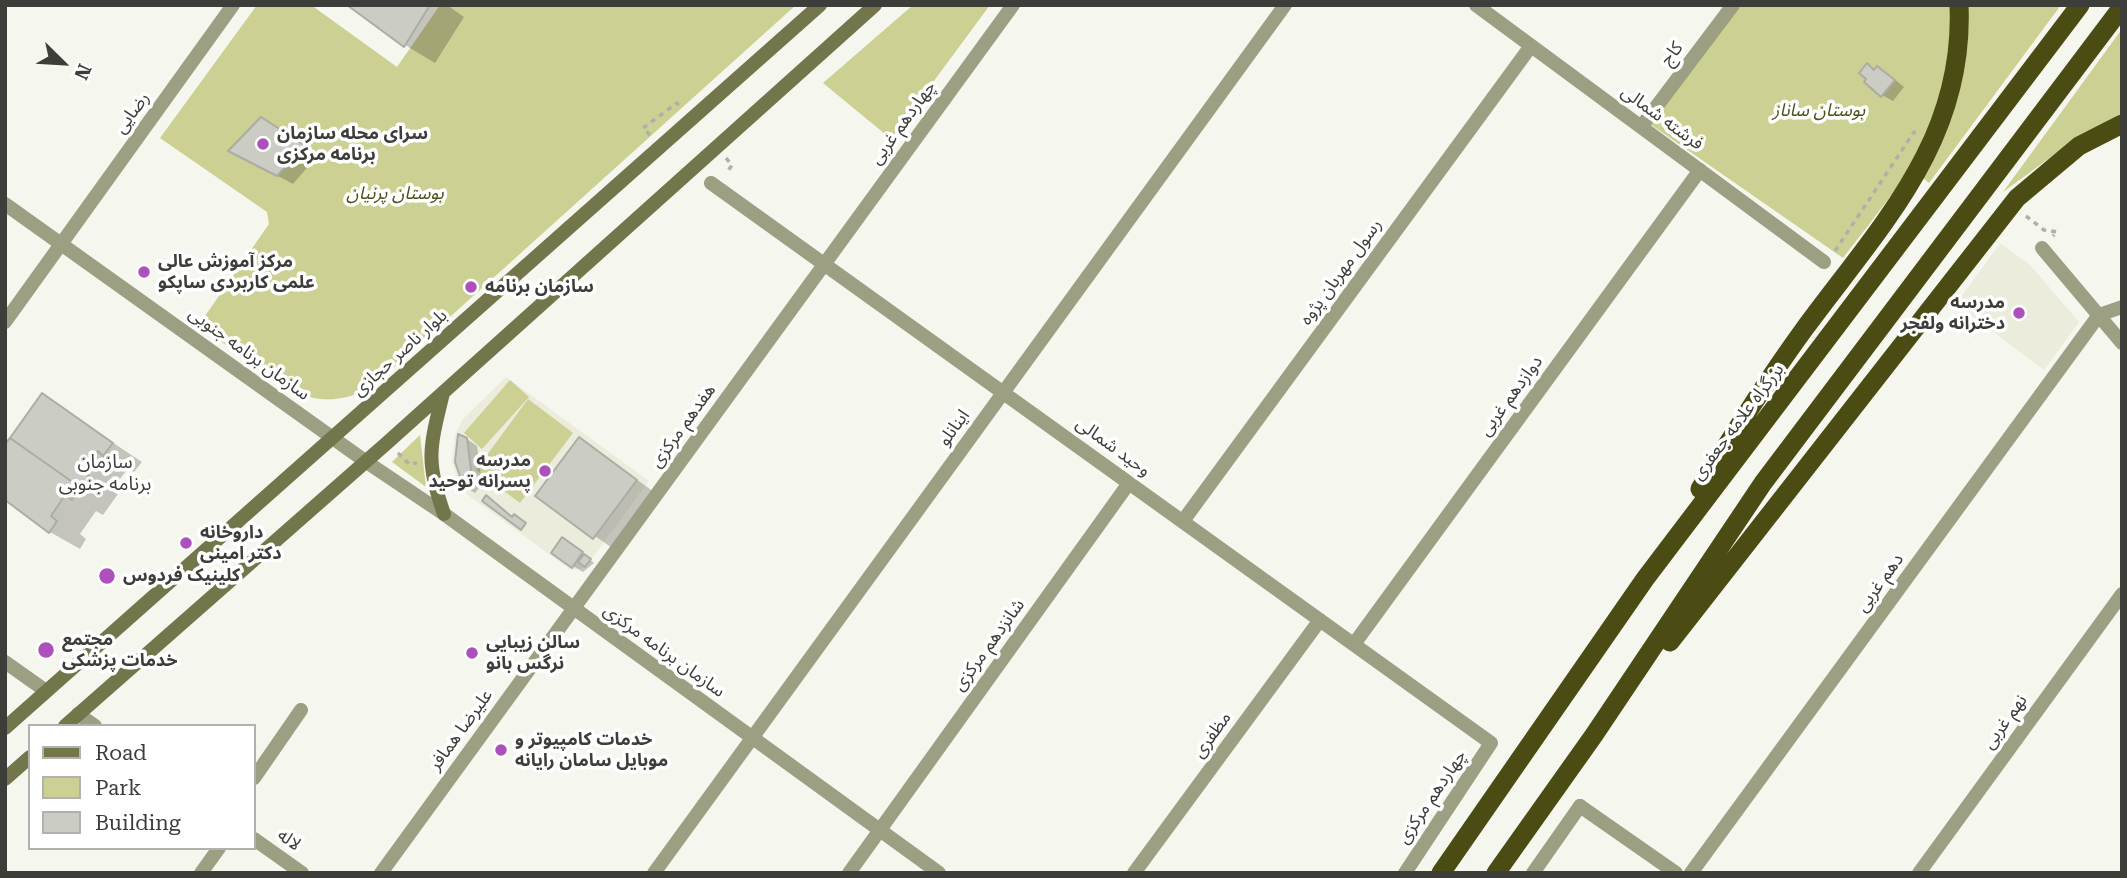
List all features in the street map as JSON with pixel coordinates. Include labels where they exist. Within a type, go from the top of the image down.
[{"type":"highway","points":[[1645,579],[1756,396],[1929,155],[1954,80],[1959,5]]},
{"type":"highway","name":"بزرگراه علامه جعفری","points":[[1441,873],[1645,579],[2080,5]]},
{"type":"highway","points":[[1496,873],[1594,735],[1763,483],[2122,7]]},
{"type":"highway","points":[[1594,735],[1713,589],[2017,198],[2078,146],[2122,124]]},
{"type":"main road","name":"بلوار ناصر حجازی","points":[[5,728],[334,439],[820,5]]},
{"type":"main road","points":[[67,724],[443,393],[875,5]]},
{"type":"main road","points":[[443,393],[430,442],[429,462],[431,478],[444,514]]},
{"type":"main road","points":[[5,779],[28,759]]},
{"type":"street","name":"رضایی","points":[[5,322],[233,5]]},
{"type":"street","name":"چهاردهم غربی","points":[[824,264],[1013,5]]},
{"type":"street","name":"اینانلو","points":[[654,873],[1285,5]]},
{"type":"street","name":"فرشته شمالی","points":[[1476,5],[1700,170],[1828,259]]},
{"type":"street","name":"کاج","points":[[1641,127],[1733,5]]},
{"type":"street","name":"رسول مهربان پژوه","points":[[1183,521],[1531,46]]},
{"type":"street","name":"دوازدهم غربی","points":[[1354,644],[1700,170]]},
{"type":"street","name":"وحید شمالی","points":[[711,183],[1491,743]]},
{"type":"street","name":"سازمان برنامه جنوبی","points":[[5,204],[365,461]]},
{"type":"street","points":[[2042,248],[2122,343]]},
{"type":"street","name":"هفدهم مرکزی","points":[[573,610],[824,264]]},
{"type":"street","points":[[2099,316],[2122,307]]},
{"type":"street","points":[[2099,316],[2122,318]]},
{"type":"street","name":"دهم غربی","points":[[1691,873],[2099,316]]},
{"type":"street","name":"سازمان برنامه مرکزی","points":[[365,461],[444,514],[939,873]]},
{"type":"street","name":"شانزدهم مرکزی","points":[[849,873],[1129,483]]},
{"type":"street","name":"نهم غربی","points":[[1919,873],[2122,594]]},
{"type":"street","name":"علیرضا همافر","points":[[381,873],[573,610]]},
{"type":"street","name":"مظفری","points":[[1134,873],[1320,620]]},
{"type":"street","points":[[5,662],[47,691]]},
{"type":"street","points":[[256,775],[301,710]]},
{"type":"street","points":[[78,714],[92,724]]},
{"type":"street","name":"چهاردهم مرکزی","points":[[1405,873],[1491,743]]},
{"type":"street","points":[[1533,873],[1580,806],[1676,873]]},
{"type":"street","name":"لاله","points":[[256,840],[302,873]]},
{"type":"street","points":[[201,873],[218,850]]},
{"type":"path","points":[[643,128],[677,103]]},
{"type":"path","points":[[1828,259],[1914,132]]},
{"type":"path","points":[[730,171],[732,165]]},
{"type":"path","points":[[2030,219],[2043,229]]},
{"type":"shaded area","name":"مدرسه دخترانه ولفجر","points":[[2000,243],[2030,265],[2079,322],[2044,370],[1956,304]]},
{"type":"shaded area","name":"مدرسه پسرانه توحید","points":[[506,377],[649,481],[585,568],[571,570],[461,490],[452,461],[455,435],[463,419]]},
{"type":"green space","name":"بوستان پرنیان","points":[[257,5],[311,5],[397,67],[440,5],[796,5],[370,389],[350,396],[321,399],[292,390],[198,326],[269,224],[267,212],[160,138]]},
{"type":"green space","points":[[913,5],[990,5],[891,139],[823,83]]},
{"type":"green space","name":"بوستان ساناز","points":[[1740,5],[1953,5],[1948,78],[1936,118],[1906,173],[1843,258],[1650,124]]},
{"type":"green space","points":[[1967,5],[2061,5],[1929,183],[1922,177],[1943,138],[1959,93]]},
{"type":"green space","points":[[2122,29],[2122,113],[2077,138],[2003,192]]},
{"type":"green space","points":[[510,380],[529,397],[482,449],[464,433]]},
{"type":"green space","points":[[528,399],[573,433],[520,503],[476,470]]},
{"type":"green space","points":[[420,435],[426,487],[392,462]]},
{"type":"building","points":[[347,5],[430,5],[404,47]]},
{"type":"building","points":[[1867,63],[1874,70],[1877,66],[1895,80],[1881,97],[1864,82],[1866,79],[1859,73]]},
{"type":"building","points":[[261,117],[304,145],[277,176],[228,151]]},
{"type":"building","points":[[42,393],[113,443],[103,456],[98,451],[83,471],[89,476],[81,488],[10,438]]},
{"type":"building","points":[[458,434],[467,438],[472,478],[464,488],[455,462]]},
{"type":"building","points":[[579,437],[637,480],[593,539],[535,496]]},
{"type":"building","points":[[10,438],[81,488],[72,500],[65,495],[51,516],[57,521],[49,533],[5,500],[5,444]]},
{"type":"building","points":[[486,495],[512,517],[514,514],[526,523],[521,530],[482,501]]},
{"type":"building","points":[[562,537],[583,552],[572,568],[551,553]]},
{"type":"building","points":[[584,554],[591,559],[585,567],[578,562]]},
{"type":"place","name":"سرای محله سازمان برنامه مرکزی","points":[[263,144]]},
{"type":"place","name":"مرکز آموزش عالی علمی کاربردی ساپکو","points":[[144,272]]},
{"type":"place","name":"سازمان برنامه","points":[[471,287]]},
{"type":"place","name":"مدرسه دخترانه ولفجر","points":[[2019,313]]},
{"type":"place","name":"مدرسه پسرانه توحید","points":[[545,471]]},
{"type":"place","name":"داروخانه دکتر امینی","points":[[186,543]]},
{"type":"place","name":"کلینیک فردوس","points":[[107,576]]},
{"type":"place","name":"مجتمع خدمات پزشکی","points":[[46,650]]},
{"type":"place","name":"سالن زیبایی نرگس بانو","points":[[472,653]]},
{"type":"place","name":"خدمات کامپیوتر و موبایل سامان رایانه","points":[[501,750]]},
{"type":"district","name":"سازمان برنامه جنوبی","points":[[105,473]]}]
